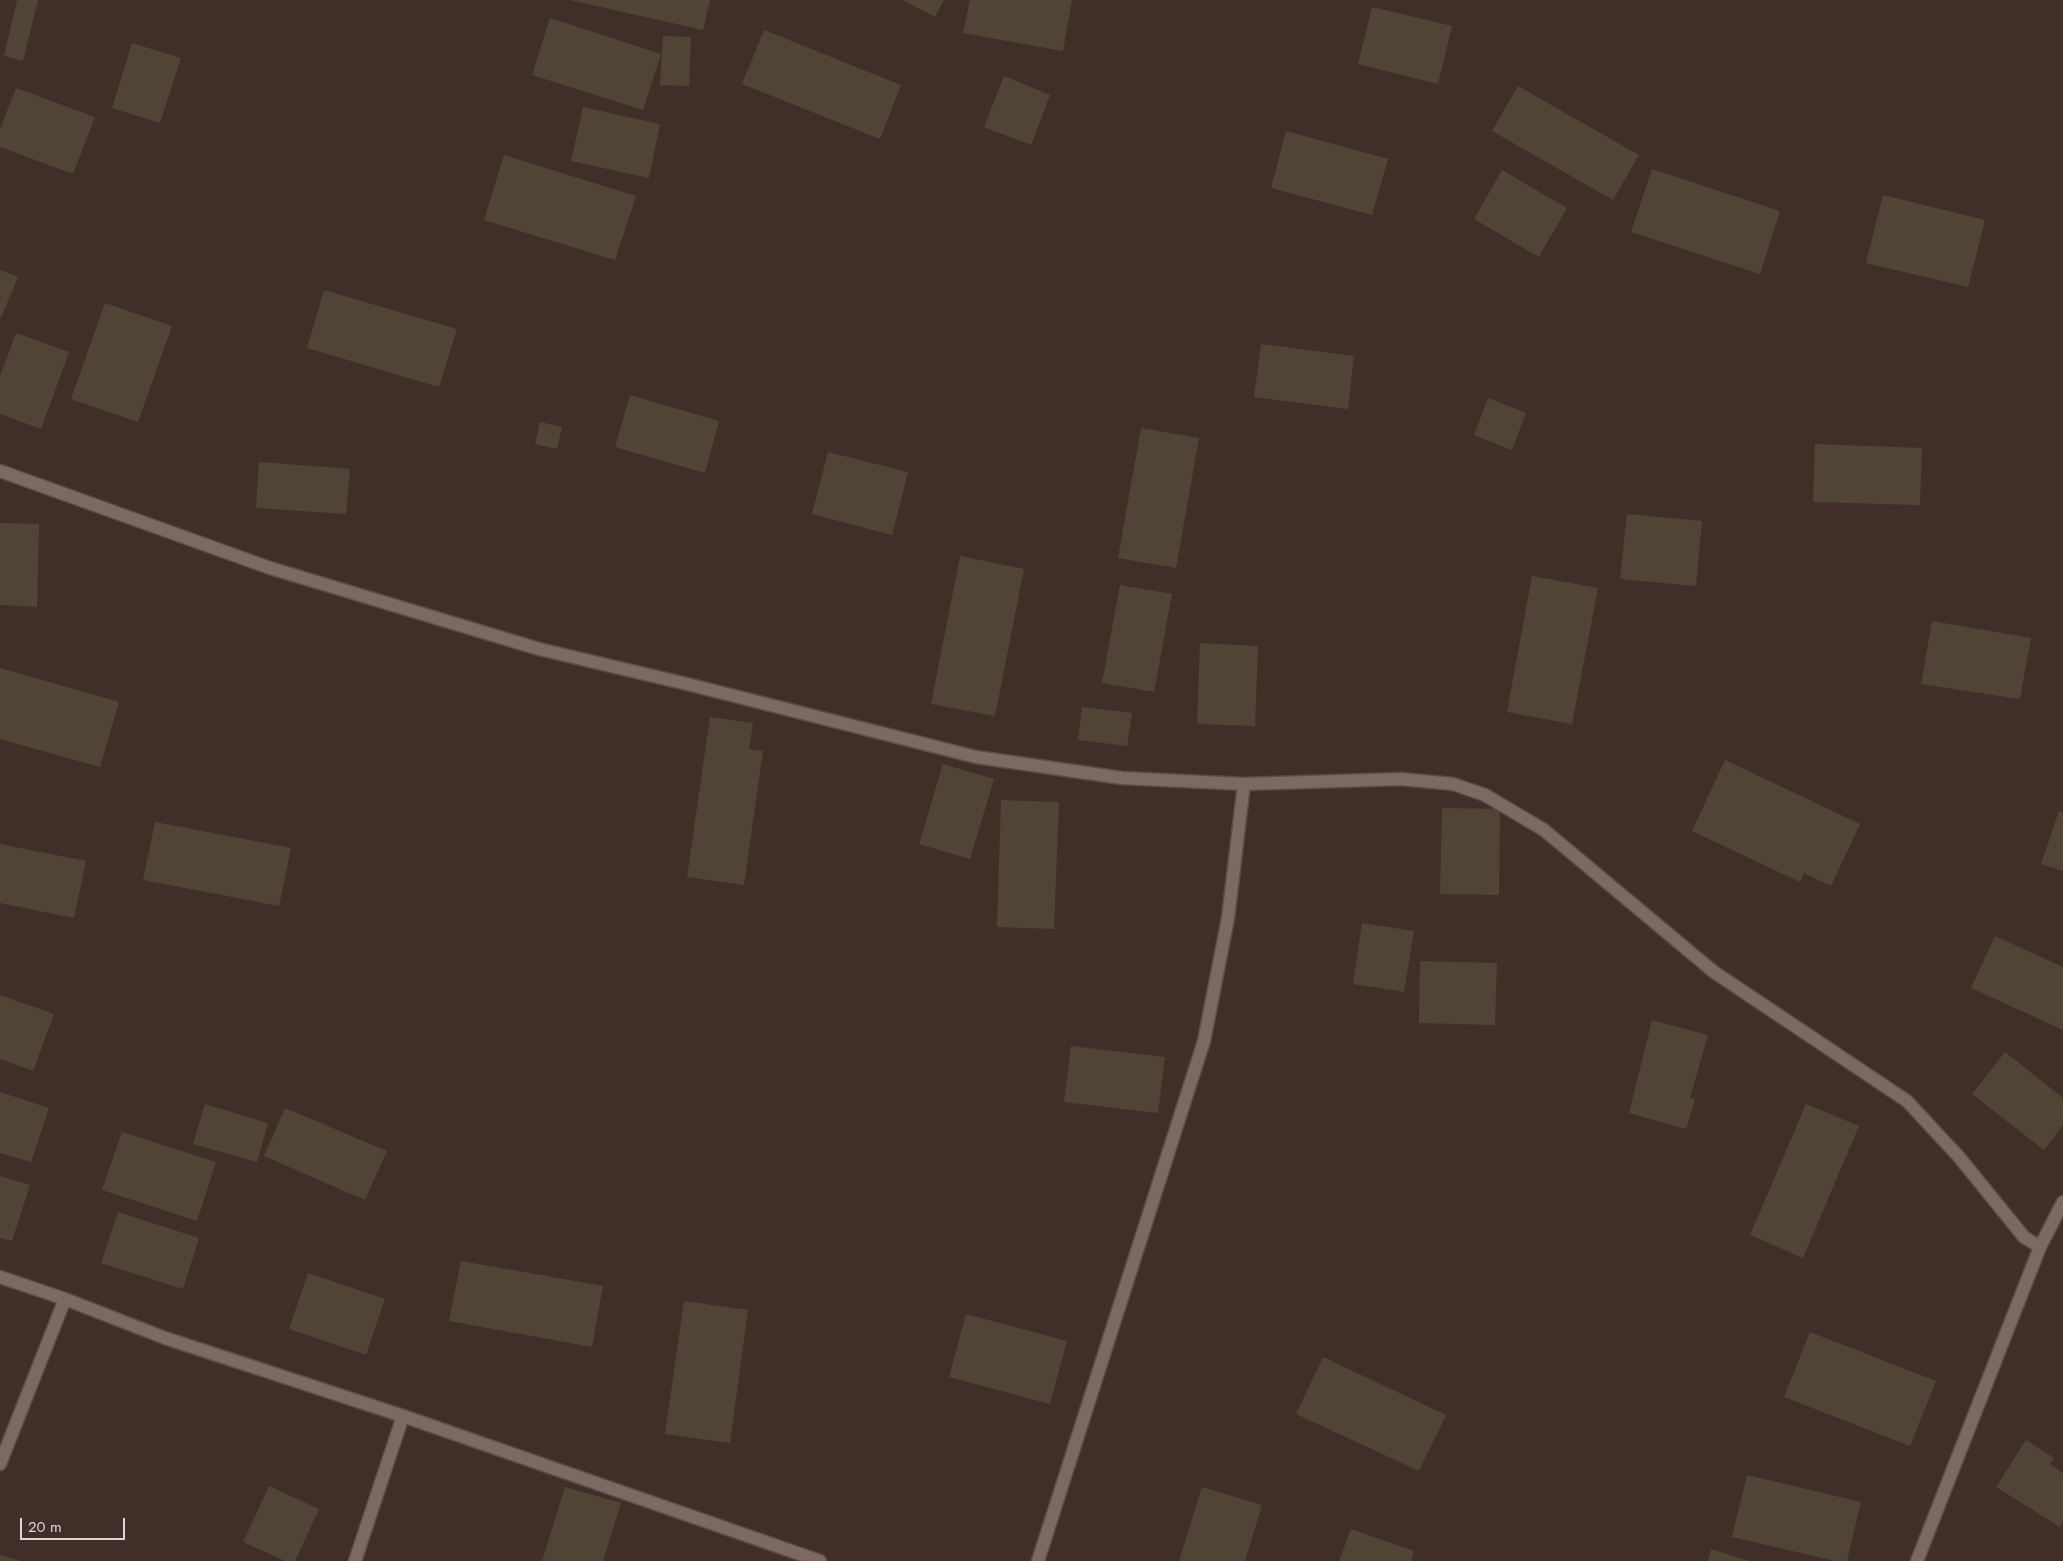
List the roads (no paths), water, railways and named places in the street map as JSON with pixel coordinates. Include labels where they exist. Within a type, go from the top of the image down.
[{"type":"street","points":[[0,471],[270,568],[539,649],[687,684],[976,757],[1122,778],[1244,784],[1401,779],[1453,784],[1486,795],[1544,830],[1714,972],[1907,1101],[1958,1157],[2024,1237],[2040,1247]]},
{"type":"street","points":[[1038,1561],[1204,1041],[1228,918],[1244,784]]},
{"type":"street","points":[[1917,1561],[2040,1247],[2063,1202]]},
{"type":"street","points":[[0,1277],[64,1299],[165,1338],[403,1416],[820,1561]]},
{"type":"street","points":[[0,1464],[64,1299]]},
{"type":"street","points":[[355,1561],[403,1416]]}]
